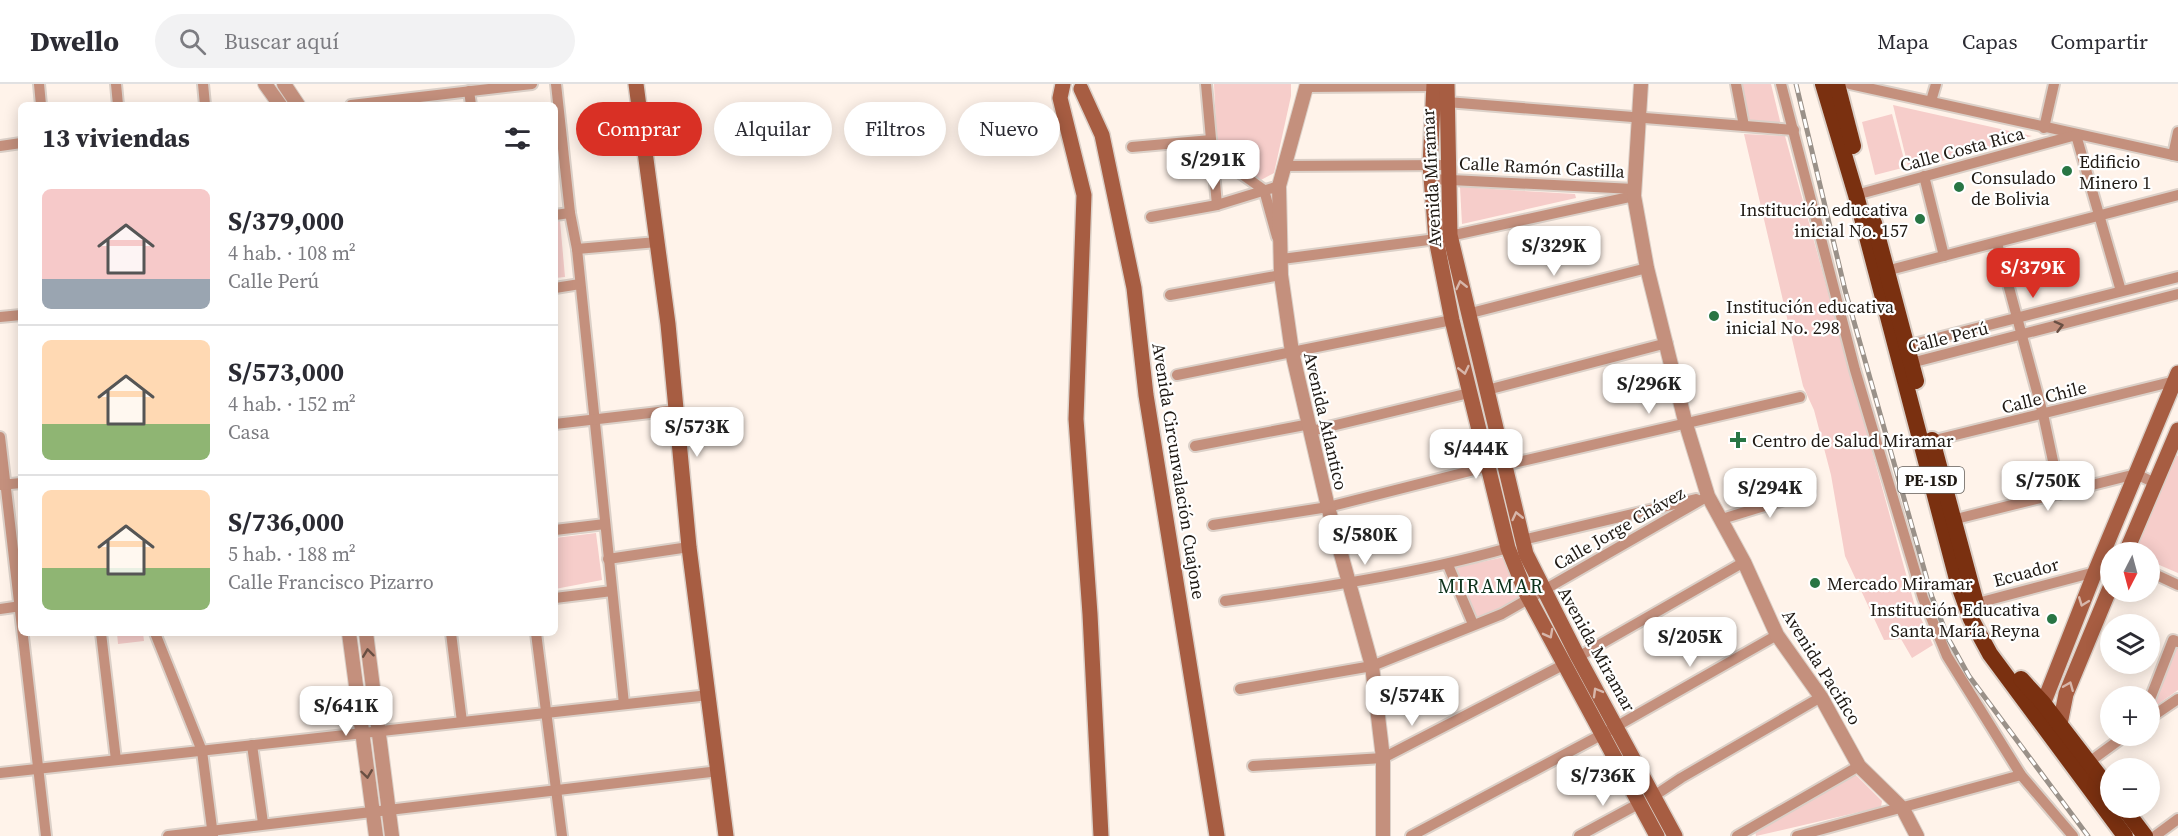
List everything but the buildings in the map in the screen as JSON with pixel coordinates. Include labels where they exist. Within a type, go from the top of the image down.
[{"type":"highway","name":"PE-1SD","points":[[1824,84],[1861,194]]},
{"type":"highway","name":"PE-1SD","points":[[1837,84],[1861,194],[1971,604],[1989,638],[2040,711],[2056,742],[2100,781]]},
{"type":"highway","name":"PE-1SD","points":[[2040,711],[2060,725],[2125,836]]},
{"type":"highway","points":[[2131,818],[2145,836]]},
{"type":"main road","points":[[636,84],[669,324],[689,547],[726,836]]},
{"type":"main road","points":[[1078,85],[1064,111],[1084,195],[1076,408],[1090,614],[1101,836]]},
{"type":"main road","name":"Avenida Circunvalación Cuajone","points":[[1078,85],[1094,113],[1102,135],[1134,288],[1146,394],[1218,836]]},
{"type":"main road","name":"Avenida Miramar","points":[[1439,85],[1447,102],[1448,172],[1443,237],[1487,390],[1508,548],[1536,594],[1571,661],[1603,735],[1647,800],[1675,836]]},
{"type":"main road","name":"Avenida Miramar","points":[[1439,85],[1430,172],[1443,237],[1452,320],[1469,393],[1523,540],[1532,569],[1536,594]]},
{"type":"main road","points":[[2111,542],[2136,474],[2176,377]]},
{"type":"main road","points":[[2130,542],[2177,435]]},
{"type":"main road","points":[[2040,711],[2100,564]]},
{"type":"main road","points":[[2056,742],[2066,694],[2104,602]]},
{"type":"main road","name":"Avenida Miramar","points":[[1571,661],[1616,726],[1647,800],[1657,836]]},
{"type":"street","points":[[39,84],[41,102]]},
{"type":"street","points":[[116,84],[118,102]]},
{"type":"street","points":[[203,84],[205,102]]},
{"type":"street","points":[[265,84],[278,102]]},
{"type":"street","points":[[284,84],[296,102]]},
{"type":"street","points":[[394,102],[532,84]]},
{"type":"street","points":[[556,84],[558,102]]},
{"type":"street","points":[[1206,84],[1217,205]]},
{"type":"street","name":"Avenida Pacifico","points":[[1641,84],[1634,192],[1647,268],[1668,343],[1685,421],[1708,496],[1744,562],[1777,635],[1821,697],[1859,766],[1903,808],[1917,836]]},
{"type":"street","points":[[1736,84],[1744,126]]},
{"type":"street","points":[[1782,84],[1855,370],[1923,598],[1947,656],[2020,775],[2073,836]]},
{"type":"street","points":[[1850,84],[2175,155],[2178,132]]},
{"type":"street","points":[[1931,101],[1936,84]]},
{"type":"street","points":[[2044,128],[2054,84]]},
{"type":"street","points":[[1307,85],[1439,85]]},
{"type":"street","name":"Avenida Atlantico","points":[[1307,85],[1279,186],[1281,275],[1292,352],[1328,507],[1372,666],[1383,758],[1383,836]]},
{"type":"street","points":[[469,92],[471,102]]},
{"type":"street","points":[[558,102],[570,213],[577,249],[592,420],[624,704]]},
{"type":"street","points":[[1447,102],[1794,130]]},
{"type":"street","points":[[2076,135],[2121,291]]},
{"type":"street","name":"Calle Costa Rica","points":[[1861,194],[2076,135]]},
{"type":"street","points":[[0,146],[18,143]]},
{"type":"street","points":[[1132,147],[1211,146],[1264,190],[1282,256],[1443,237],[1634,192]]},
{"type":"street","points":[[1285,166],[1430,172]]},
{"type":"street","name":"Calle Ramón Castilla","points":[[1430,172],[1634,192]]},
{"type":"street","points":[[1924,176],[1944,256]]},
{"type":"street","points":[[1151,217],[1217,205],[1279,186]]},
{"type":"street","points":[[1882,272],[2178,195]]},
{"type":"street","points":[[558,215],[570,213]]},
{"type":"street","points":[[577,249],[657,242]]},
{"type":"street","points":[[1997,243],[2019,317],[2021,336],[2043,414],[2060,494]]},
{"type":"street","points":[[1467,314],[1647,268]]},
{"type":"street","points":[[1170,295],[1281,275]]},
{"type":"street","name":"Calle Perú","points":[[1901,348],[2178,277]]},
{"type":"street","points":[[558,288],[580,284]]},
{"type":"street","name":"Calle Perú","points":[[1906,364],[2178,294]]},
{"type":"street","points":[[0,318],[18,315]]},
{"type":"street","points":[[1177,375],[1452,320]]},
{"type":"street","points":[[1487,390],[1668,343]]},
{"type":"street","name":"Calle Chile","points":[[1927,442],[2043,414],[2176,377]]},
{"type":"street","points":[[1195,446],[1311,428],[1469,393]]},
{"type":"street","points":[[1213,525],[1328,507],[1685,421],[1800,397]]},
{"type":"street","points":[[558,424],[676,410]]},
{"type":"street","points":[[2156,428],[2177,435]]},
{"type":"street","points":[[0,437],[3,484],[18,592]]},
{"type":"street","points":[[1948,521],[2136,474],[2155,483]]},
{"type":"street","points":[[3,484],[18,483]]},
{"type":"street","points":[[1722,519],[1810,492]]},
{"type":"street","points":[[1523,540],[1708,496]]},
{"type":"street","name":"Calle Jorge Chávez","points":[[1240,689],[1372,666],[1502,614],[1708,496]]},
{"type":"street","points":[[558,530],[605,524]]},
{"type":"street","points":[[608,559],[689,547]]},
{"type":"street","points":[[1225,601],[1348,584],[1448,565],[1508,548]]},
{"type":"street","points":[[1253,766],[1383,758],[1571,661],[1744,562]]},
{"type":"street","points":[[1448,565],[1473,624]]},
{"type":"street","name":"Ecuador","points":[[1971,604],[2095,572]]},
{"type":"street","points":[[2160,577],[2178,585]]},
{"type":"street","points":[[558,598],[612,591]]},
{"type":"street","points":[[0,609],[18,606]]},
{"type":"street","points":[[1411,836],[1603,735],[1777,635]]},
{"type":"street","points":[[23,636],[36,769],[46,836]]},
{"type":"street","points":[[101,636],[116,760]]},
{"type":"street","points":[[156,636],[202,750],[213,833]]},
{"type":"street","points":[[349,636],[376,836]]},
{"type":"street","points":[[366,636],[392,836]]},
{"type":"street","points":[[451,636],[462,722]]},
{"type":"street","points":[[536,636],[562,836]]},
{"type":"street","points":[[2155,686],[2173,640],[2178,642]]},
{"type":"street","points":[[0,773],[709,695]]},
{"type":"street","points":[[1579,836],[1647,800],[1821,697]]},
{"type":"street","points":[[2160,711],[2178,699]]},
{"type":"street","points":[[252,745],[263,823]]},
{"type":"street","points":[[2083,767],[2111,746]]},
{"type":"street","points":[[1737,836],[1859,766]]},
{"type":"street","points":[[168,836],[213,833],[263,823],[555,792],[719,771]]},
{"type":"street","points":[[1797,836],[2020,775]]},
{"type":"street","points":[[2155,836],[2178,819]]},
{"type":"shaded area","points":[[1214,84],[1291,84],[1291,96],[1274,173],[1261,180],[1225,156],[1217,145]]},
{"type":"shaded area","points":[[1740,84],[1771,84],[1781,125],[1750,122]]},
{"type":"shaded area","points":[[1893,105],[2032,136],[1909,170]]},
{"type":"shaded area","points":[[1892,114],[1906,167],[1875,175],[1862,122]]},
{"type":"shaded area","points":[[1744,134],[1785,136],[1914,603],[1933,645],[1912,658],[1901,639],[1884,640],[1845,556],[1831,475],[1814,410],[1803,386]]},
{"type":"shaded area","points":[[1460,187],[1575,194],[1576,198],[1462,224]]},
{"type":"shaded area","points":[[558,221],[560,221],[565,277],[558,278]]},
{"type":"shaded area","points":[[2173,453],[2178,456],[2178,573],[2160,565],[2160,542],[2134,542]]},
{"type":"shaded area","points":[[596,533],[602,580],[558,588],[558,538]]},
{"type":"shaded area","points":[[1518,554],[1533,588],[1479,621],[1475,620],[1454,568]]},
{"type":"shaded area","points":[[117,636],[143,636],[144,641],[118,644]]},
{"type":"shaded area","points":[[2178,647],[2178,690],[2160,703],[2160,686],[2175,648]]},
{"type":"shaded area","points":[[1848,776],[1857,776],[1882,801],[1881,807],[1756,836],[1755,830]]},
{"type":"railway","points":[[1796,84],[1845,290],[1932,597],[1949,640],[1969,676],[2088,836]]},
{"type":"place","name":"Edificio Minero 1","points":[[2067,171]]},
{"type":"place","name":"Consulado de Bolivia","points":[[1959,187]]},
{"type":"place","name":"Institución educativa inicial No. 157","points":[[1920,219]]},
{"type":"place","name":"Institución educativa inicial No. 298","points":[[1714,316]]},
{"type":"place","name":"Centro de Salud Miramar","points":[[1738,440]]},
{"type":"place","name":"Mercado Miramar","points":[[1815,583]]},
{"type":"place","name":"Institución Educativa Santa María Reyna","points":[[2052,619]]},
{"type":"district","name":"MIRAMAR","points":[[1491,586]]}]
